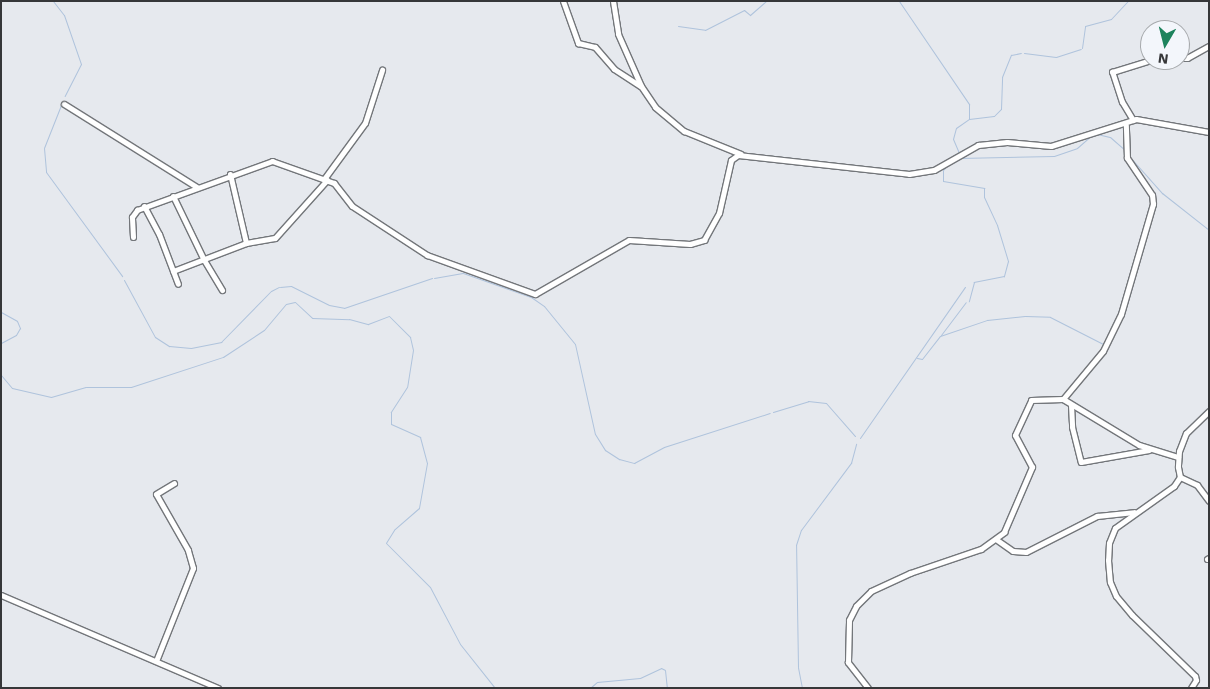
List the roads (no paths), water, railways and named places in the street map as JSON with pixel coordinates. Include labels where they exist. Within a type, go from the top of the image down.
[{"type":"street","points":[[563,1],[578,43],[595,47],[614,69],[641,86]]},
{"type":"street","points":[[613,1],[618,34],[641,86],[656,107],[684,131],[742,154],[909,174],[934,170],[967,149],[986,143],[1010,142],[1051,146],[1126,125],[1133,120],[1209,132]]},
{"type":"street","points":[[1190,56],[1209,46]]},
{"type":"street","points":[[1133,120],[1125,109],[1112,72],[1140,63]]},
{"type":"street","points":[[173,271],[246,243],[275,238],[326,180],[365,123],[382,70]]},
{"type":"street","points":[[64,104],[197,187]]},
{"type":"street","points":[[1064,399],[1102,351],[1121,314],[1153,204],[1152,194],[1126,155],[1126,125]]},
{"type":"street","points":[[134,237],[132,217],[144,206],[269,161],[326,180],[337,186],[352,206],[422,252],[535,294],[629,240],[643,239],[690,244],[704,240],[719,213],[731,160],[742,154]]},
{"type":"street","points":[[230,174],[246,243]]},
{"type":"street","points":[[173,196],[204,260],[222,290]]},
{"type":"street","points":[[144,206],[159,234],[178,284]]},
{"type":"street","points":[[868,688],[848,662],[849,620],[862,598],[910,573],[981,549],[997,540],[1011,522],[1032,467],[1015,439],[1020,421],[1031,400],[1064,399],[1071,405],[1150,450],[1178,457]]},
{"type":"street","points":[[1071,405],[1072,428],[1081,462],[1150,450]]},
{"type":"street","points":[[1192,688],[1196,680],[1195,676],[1132,616],[1112,586],[1109,543],[1115,528],[1134,512],[1174,486],[1180,477],[1178,457],[1186,433],[1209,411]]},
{"type":"street","points":[[1180,477],[1198,485],[1209,501]]},
{"type":"street","points":[[156,661],[193,568],[188,550],[156,494],[174,483]]},
{"type":"street","points":[[997,540],[1012,551],[1026,552],[1097,516],[1134,512]]},
{"type":"street","points":[[1,595],[218,688]]},
{"type":"waterway","points":[[53,1],[64,15],[81,64],[65,96]]},
{"type":"waterway","points":[[678,26],[705,30],[744,10],[750,15],[766,1]]},
{"type":"waterway","points":[[899,1],[969,104],[969,119]]},
{"type":"waterway","points":[[1082,48],[1085,26],[1111,19],[1128,1]]},
{"type":"waterway","points":[[1024,53],[1056,57],[1081,49]]},
{"type":"waterway","points":[[959,153],[953,139],[956,128],[969,119],[994,116],[1001,109],[1002,77],[1011,55],[1021,53]]},
{"type":"waterway","points":[[61,105],[44,148],[46,172],[122,276]]},
{"type":"waterway","points":[[1097,134],[1110,137],[1124,149]]},
{"type":"waterway","points":[[959,158],[1054,156],[1077,148],[1091,136]]},
{"type":"waterway","points":[[1129,156],[1162,193],[1209,230]]},
{"type":"waterway","points":[[949,164],[943,170],[943,181],[984,188],[984,197],[997,225],[1008,261],[1004,276],[974,282],[969,301]]},
{"type":"waterway","points":[[434,278],[463,273],[531,297],[544,306],[575,344],[595,434],[605,450],[619,459],[634,463],[664,447],[770,413]]},
{"type":"waterway","points":[[280,287],[291,286],[329,305],[344,308],[432,278]]},
{"type":"waterway","points":[[124,280],[155,337],[169,346],[191,348],[221,342],[271,291],[279,287]]},
{"type":"waterway","points":[[860,438],[965,287]]},
{"type":"waterway","points":[[1,375],[12,388],[51,397],[86,387],[131,387],[223,357],[264,330],[286,304],[295,302],[312,318],[349,319],[368,324],[389,316],[410,337],[413,350],[407,387],[391,412],[391,424],[420,437],[427,463],[419,508],[394,530],[386,543],[430,587],[460,644],[495,688]]},
{"type":"waterway","points":[[941,335],[966,302]]},
{"type":"waterway","points":[[1,312],[17,321],[20,328],[16,335],[1,343]]},
{"type":"waterway","points":[[917,358],[922,359],[940,336],[987,320],[1025,316],[1050,317],[1103,344]]},
{"type":"waterway","points":[[773,412],[808,401],[826,403],[855,436]]},
{"type":"waterway","points":[[802,688],[798,667],[796,545],[801,530],[851,463],[856,444]]},
{"type":"waterway","points":[[590,688],[597,682],[640,678],[661,668],[665,670],[667,688]]}]
